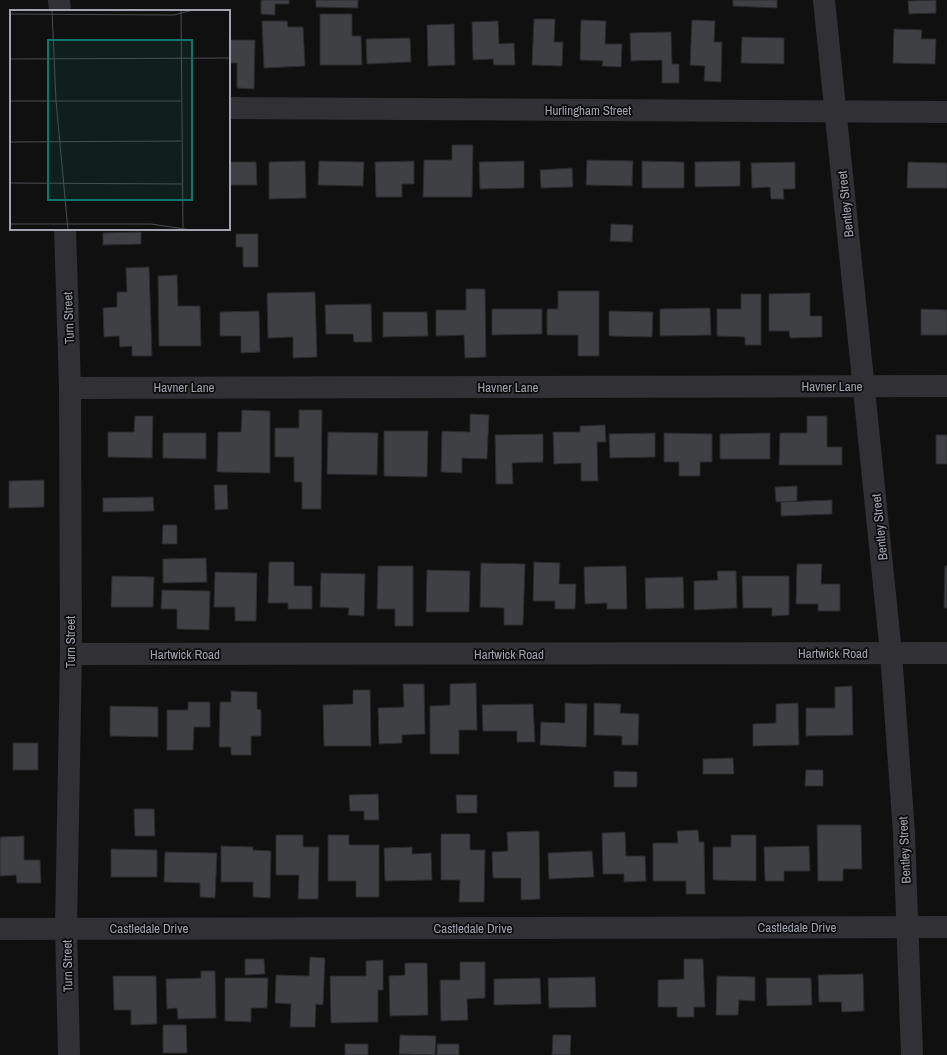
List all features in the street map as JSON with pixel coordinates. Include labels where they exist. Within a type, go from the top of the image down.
[{"type":"street","name":"Bentley Street","points":[[824,0],[892,653],[904,833],[912,1055]]},
{"type":"street","name":"Hurlingham Street","points":[[230,108],[947,112]]},
{"type":"street","name":"Turn Street","points":[[65,230],[70,388],[71,654],[66,928],[69,1055]]},
{"type":"street","name":"Havner Lane","points":[[70,388],[947,386]]},
{"type":"street","name":"Hartwick Road","points":[[71,654],[947,653]]},
{"type":"street","name":"Castledale Drive","points":[[0,929],[947,927]]},
{"type":"building","points":[[261,0],[289,0],[289,4],[275,4],[275,15],[261,14]]},
{"type":"building","points":[[316,0],[358,0],[358,8],[316,7]]},
{"type":"building","points":[[733,0],[777,0],[777,8],[733,6]]},
{"type":"building","points":[[936,0],[936,13],[909,14],[908,1]]},
{"type":"building","points":[[320,14],[352,14],[352,36],[361,36],[362,65],[320,65]]},
{"type":"building","points":[[534,19],[555,19],[554,42],[563,42],[562,66],[532,65]]},
{"type":"building","points":[[581,20],[606,21],[605,44],[622,44],[621,67],[602,66],[603,61],[580,60]]},
{"type":"building","points":[[692,20],[715,21],[714,42],[722,42],[721,82],[704,81],[705,66],[690,65]]},
{"type":"building","points":[[262,21],[287,21],[288,27],[303,27],[305,66],[264,68]]},
{"type":"building","points":[[498,21],[499,44],[514,43],[515,65],[494,65],[493,59],[473,60],[472,22]]},
{"type":"building","points":[[454,24],[455,65],[428,66],[427,25]]},
{"type":"building","points":[[894,29],[922,30],[921,39],[936,39],[935,64],[893,63]]},
{"type":"building","points":[[671,32],[672,64],[679,64],[679,83],[662,83],[662,60],[631,61],[630,33]]},
{"type":"building","points":[[742,37],[784,38],[784,64],[741,63]]},
{"type":"building","points":[[410,38],[411,62],[367,64],[366,39]]},
{"type":"building","points":[[230,40],[255,40],[254,89],[237,88],[237,63],[230,63]]},
{"type":"building","points":[[452,145],[473,145],[472,197],[423,197],[424,160],[452,160]]},
{"type":"building","points":[[587,160],[633,161],[632,186],[586,185]]},
{"type":"building","points":[[305,161],[306,198],[269,199],[269,162]]},
{"type":"building","points":[[319,161],[364,162],[363,186],[318,185]]},
{"type":"building","points":[[414,161],[414,184],[402,184],[402,197],[376,197],[375,162]]},
{"type":"building","points":[[524,161],[524,188],[480,189],[479,162]]},
{"type":"building","points":[[642,161],[684,162],[684,188],[642,188]]},
{"type":"building","points":[[740,161],[740,186],[695,187],[695,162]]},
{"type":"building","points":[[230,162],[256,162],[257,185],[230,185]]},
{"type":"building","points":[[795,162],[795,189],[783,189],[784,199],[771,199],[770,187],[752,188],[751,163]]},
{"type":"building","points":[[908,162],[947,163],[947,188],[907,188]]},
{"type":"building","points":[[572,168],[573,187],[541,188],[540,170]]},
{"type":"building","points":[[611,224],[633,225],[632,242],[610,241]]},
{"type":"building","points":[[141,232],[141,244],[103,245],[103,233]]},
{"type":"building","points":[[236,234],[258,234],[258,267],[243,267],[243,247],[236,247]]},
{"type":"building","points":[[149,267],[152,356],[132,356],[132,346],[120,347],[119,336],[104,337],[103,308],[117,307],[117,292],[127,292],[126,268]]},
{"type":"building","points":[[177,275],[178,306],[200,306],[201,346],[159,346],[158,276]]},
{"type":"building","points":[[466,289],[485,289],[486,357],[465,358],[464,335],[436,336],[436,310],[466,310]]},
{"type":"building","points":[[558,291],[599,291],[599,356],[578,356],[578,335],[547,335],[547,309],[558,309]]},
{"type":"building","points":[[315,292],[317,357],[293,358],[293,337],[268,338],[267,293]]},
{"type":"building","points":[[810,293],[810,316],[822,316],[822,337],[790,338],[789,331],[769,331],[769,294]]},
{"type":"building","points":[[741,294],[761,294],[761,345],[745,345],[745,337],[717,336],[717,309],[741,309]]},
{"type":"building","points":[[371,304],[372,342],[354,342],[353,334],[326,334],[325,305]]},
{"type":"building","points":[[710,308],[711,335],[660,336],[660,309]]},
{"type":"building","points":[[492,309],[542,309],[542,334],[492,335]]},
{"type":"building","points":[[921,309],[947,310],[947,335],[921,335]]},
{"type":"building","points":[[259,311],[260,352],[241,353],[241,336],[220,336],[220,312]]},
{"type":"building","points":[[609,311],[653,312],[652,337],[609,336]]},
{"type":"building","points":[[383,312],[427,312],[428,336],[383,337]]},
{"type":"building","points":[[242,410],[270,411],[270,473],[217,472],[218,432],[241,432]]},
{"type":"building","points":[[299,410],[322,410],[321,509],[302,509],[302,482],[294,482],[294,457],[275,457],[275,428],[299,428]]},
{"type":"building","points":[[470,414],[489,415],[487,459],[462,458],[462,473],[441,472],[442,431],[470,432]]},
{"type":"building","points":[[135,416],[153,416],[152,458],[108,457],[108,432],[134,432]]},
{"type":"building","points":[[807,416],[827,416],[827,447],[842,447],[842,465],[779,465],[780,433],[807,433]]},
{"type":"building","points":[[605,425],[606,442],[597,442],[598,481],[581,481],[581,463],[554,464],[553,432],[580,432],[580,426]]},
{"type":"building","points":[[384,431],[428,431],[427,477],[384,476]]},
{"type":"building","points":[[328,432],[378,433],[377,475],[327,474]]},
{"type":"building","points":[[163,433],[206,433],[206,459],[163,458]]},
{"type":"building","points":[[655,433],[655,457],[610,458],[609,434]]},
{"type":"building","points":[[664,433],[712,434],[712,462],[700,462],[700,476],[679,476],[679,462],[664,462]]},
{"type":"building","points":[[770,433],[770,459],[720,459],[720,434]]},
{"type":"building","points":[[543,434],[543,462],[512,463],[513,484],[496,484],[495,435]]},
{"type":"building","points":[[936,435],[947,435],[947,464],[936,464]]},
{"type":"building","points":[[44,480],[44,507],[9,508],[9,481]]},
{"type":"building","points":[[214,485],[227,485],[228,509],[215,510]]},
{"type":"building","points":[[797,486],[797,501],[776,502],[775,487]]},
{"type":"building","points":[[153,497],[154,511],[103,512],[103,498]]},
{"type":"building","points":[[832,500],[832,514],[781,516],[781,502]]},
{"type":"building","points":[[163,525],[177,525],[177,544],[162,544]]},
{"type":"building","points":[[206,558],[207,582],[163,583],[163,559]]},
{"type":"building","points":[[269,562],[294,562],[294,586],[312,586],[312,609],[288,609],[288,603],[268,603]]},
{"type":"building","points":[[534,562],[560,563],[559,584],[576,584],[575,609],[555,609],[555,601],[533,601]]},
{"type":"building","points":[[481,563],[525,564],[523,625],[504,625],[504,608],[480,607]]},
{"type":"building","points":[[797,564],[822,564],[821,584],[840,584],[840,611],[818,611],[818,604],[796,604]]},
{"type":"building","points":[[378,566],[413,566],[413,626],[395,626],[395,609],[377,609]]},
{"type":"building","points":[[626,566],[627,609],[607,609],[607,603],[585,604],[584,567]]},
{"type":"building","points":[[945,566],[947,566],[947,608],[944,608]]},
{"type":"building","points":[[427,570],[470,571],[469,612],[426,612]]},
{"type":"building","points":[[717,571],[736,571],[737,608],[694,610],[694,581],[718,580]]},
{"type":"building","points":[[215,572],[257,573],[256,621],[235,621],[235,607],[214,607]]},
{"type":"building","points":[[321,573],[365,574],[364,616],[348,615],[349,608],[320,607]]},
{"type":"building","points":[[112,576],[154,577],[153,607],[111,607]]},
{"type":"building","points":[[742,576],[789,576],[789,615],[772,616],[772,608],[743,608]]},
{"type":"building","points":[[683,577],[684,608],[646,609],[645,578]]},
{"type":"building","points":[[162,590],[210,591],[209,630],[177,629],[177,609],[161,609]]},
{"type":"building","points":[[476,683],[477,730],[459,730],[459,754],[430,754],[430,706],[450,705],[450,684]]},
{"type":"building","points":[[403,684],[424,684],[425,734],[402,735],[402,743],[379,744],[378,708],[404,707]]},
{"type":"building","points":[[852,686],[853,735],[806,736],[806,708],[835,708],[835,687]]},
{"type":"building","points":[[353,690],[370,690],[371,746],[324,746],[323,705],[353,704]]},
{"type":"building","points":[[231,691],[257,692],[257,709],[261,710],[261,736],[251,736],[251,755],[231,755],[231,747],[219,747],[220,702],[231,702]]},
{"type":"building","points":[[188,702],[210,702],[210,727],[194,727],[193,750],[167,750],[167,710],[188,710]]},
{"type":"building","points":[[565,703],[587,704],[586,747],[540,745],[541,722],[565,723]]},
{"type":"building","points":[[594,703],[621,704],[620,713],[639,714],[638,745],[622,745],[622,736],[594,735]]},
{"type":"building","points":[[798,703],[799,745],[753,746],[753,724],[776,723],[776,704]]},
{"type":"building","points":[[533,704],[535,742],[517,742],[517,731],[483,731],[482,705]]},
{"type":"building","points":[[110,706],[158,707],[158,737],[110,736]]},
{"type":"building","points":[[13,743],[38,743],[38,770],[13,770]]},
{"type":"building","points":[[733,758],[734,774],[703,774],[703,759]]},
{"type":"building","points":[[806,770],[823,770],[823,786],[805,786]]},
{"type":"building","points":[[614,771],[637,772],[637,787],[614,787]]},
{"type":"building","points":[[378,794],[379,820],[364,820],[364,811],[350,811],[349,795]]},
{"type":"building","points":[[456,795],[477,795],[477,813],[457,813]]},
{"type":"building","points":[[134,809],[154,809],[155,836],[135,836]]},
{"type":"building","points":[[817,825],[861,825],[862,869],[843,869],[843,881],[818,881]]},
{"type":"building","points":[[698,830],[699,842],[704,842],[705,894],[686,894],[686,881],[653,881],[653,843],[678,843],[677,831]]},
{"type":"building","points":[[539,831],[540,899],[521,900],[521,878],[493,878],[492,852],[508,851],[507,832]]},
{"type":"building","points":[[625,832],[626,856],[645,856],[646,881],[624,882],[624,874],[603,874],[602,833]]},
{"type":"building","points":[[441,834],[470,834],[470,850],[485,850],[484,902],[459,902],[460,880],[441,880]]},
{"type":"building","points":[[276,835],[303,835],[303,847],[319,847],[318,899],[298,899],[299,875],[276,875]]},
{"type":"building","points":[[328,835],[349,835],[349,845],[379,845],[379,897],[356,897],[356,881],[328,881]]},
{"type":"building","points":[[731,835],[756,835],[756,881],[713,880],[713,847],[731,847]]},
{"type":"building","points":[[24,836],[24,860],[40,860],[41,883],[17,883],[16,875],[0,876],[0,837]]},
{"type":"building","points":[[221,846],[253,847],[253,850],[271,851],[270,898],[253,897],[253,882],[221,882]]},
{"type":"building","points":[[809,846],[810,871],[784,871],[784,881],[765,881],[764,847]]},
{"type":"building","points":[[412,847],[412,854],[431,853],[432,880],[385,881],[384,848]]},
{"type":"building","points":[[111,849],[157,850],[157,877],[111,877]]},
{"type":"building","points":[[592,851],[594,877],[549,879],[548,853]]},
{"type":"building","points":[[165,852],[217,853],[215,898],[200,897],[200,883],[164,882]]},
{"type":"building","points":[[310,957],[325,958],[323,1005],[316,1004],[315,1027],[290,1027],[291,1004],[275,1003],[276,975],[309,976]]},
{"type":"building","points":[[245,959],[264,959],[265,974],[245,975]]},
{"type":"building","points":[[684,959],[703,959],[705,1007],[694,1007],[694,1017],[677,1017],[677,1007],[658,1007],[658,980],[684,979]]},
{"type":"building","points":[[383,960],[383,990],[378,990],[378,1022],[331,1023],[330,976],[366,976],[366,961]]},
{"type":"building","points":[[460,962],[485,962],[485,998],[467,999],[468,1020],[441,1021],[440,980],[460,980]]},
{"type":"building","points":[[405,963],[427,963],[428,1015],[390,1016],[389,976],[405,975]]},
{"type":"building","points":[[201,971],[215,971],[216,1018],[178,1019],[177,1008],[167,1009],[166,979],[201,978]]},
{"type":"building","points":[[863,974],[864,1011],[842,1012],[841,1002],[819,1002],[818,975]]},
{"type":"building","points":[[113,976],[156,976],[157,1024],[131,1025],[131,1010],[114,1010]]},
{"type":"building","points":[[717,976],[755,977],[755,1001],[739,1000],[738,1015],[716,1015]]},
{"type":"building","points":[[595,977],[596,1007],[549,1008],[548,978]]},
{"type":"building","points":[[225,978],[268,978],[267,1008],[251,1008],[251,1022],[225,1021]]},
{"type":"building","points":[[540,978],[541,1004],[494,1005],[494,979]]},
{"type":"building","points":[[766,978],[811,978],[812,1005],[767,1006]]},
{"type":"building","points":[[163,1025],[186,1025],[187,1053],[163,1053]]},
{"type":"building","points":[[400,1035],[436,1036],[435,1055],[399,1054]]},
{"type":"building","points":[[553,1035],[571,1035],[570,1055],[552,1055]]},
{"type":"building","points":[[345,1044],[368,1044],[368,1055],[345,1055]]},
{"type":"building","points":[[437,1044],[459,1044],[459,1055],[437,1055]]}]
